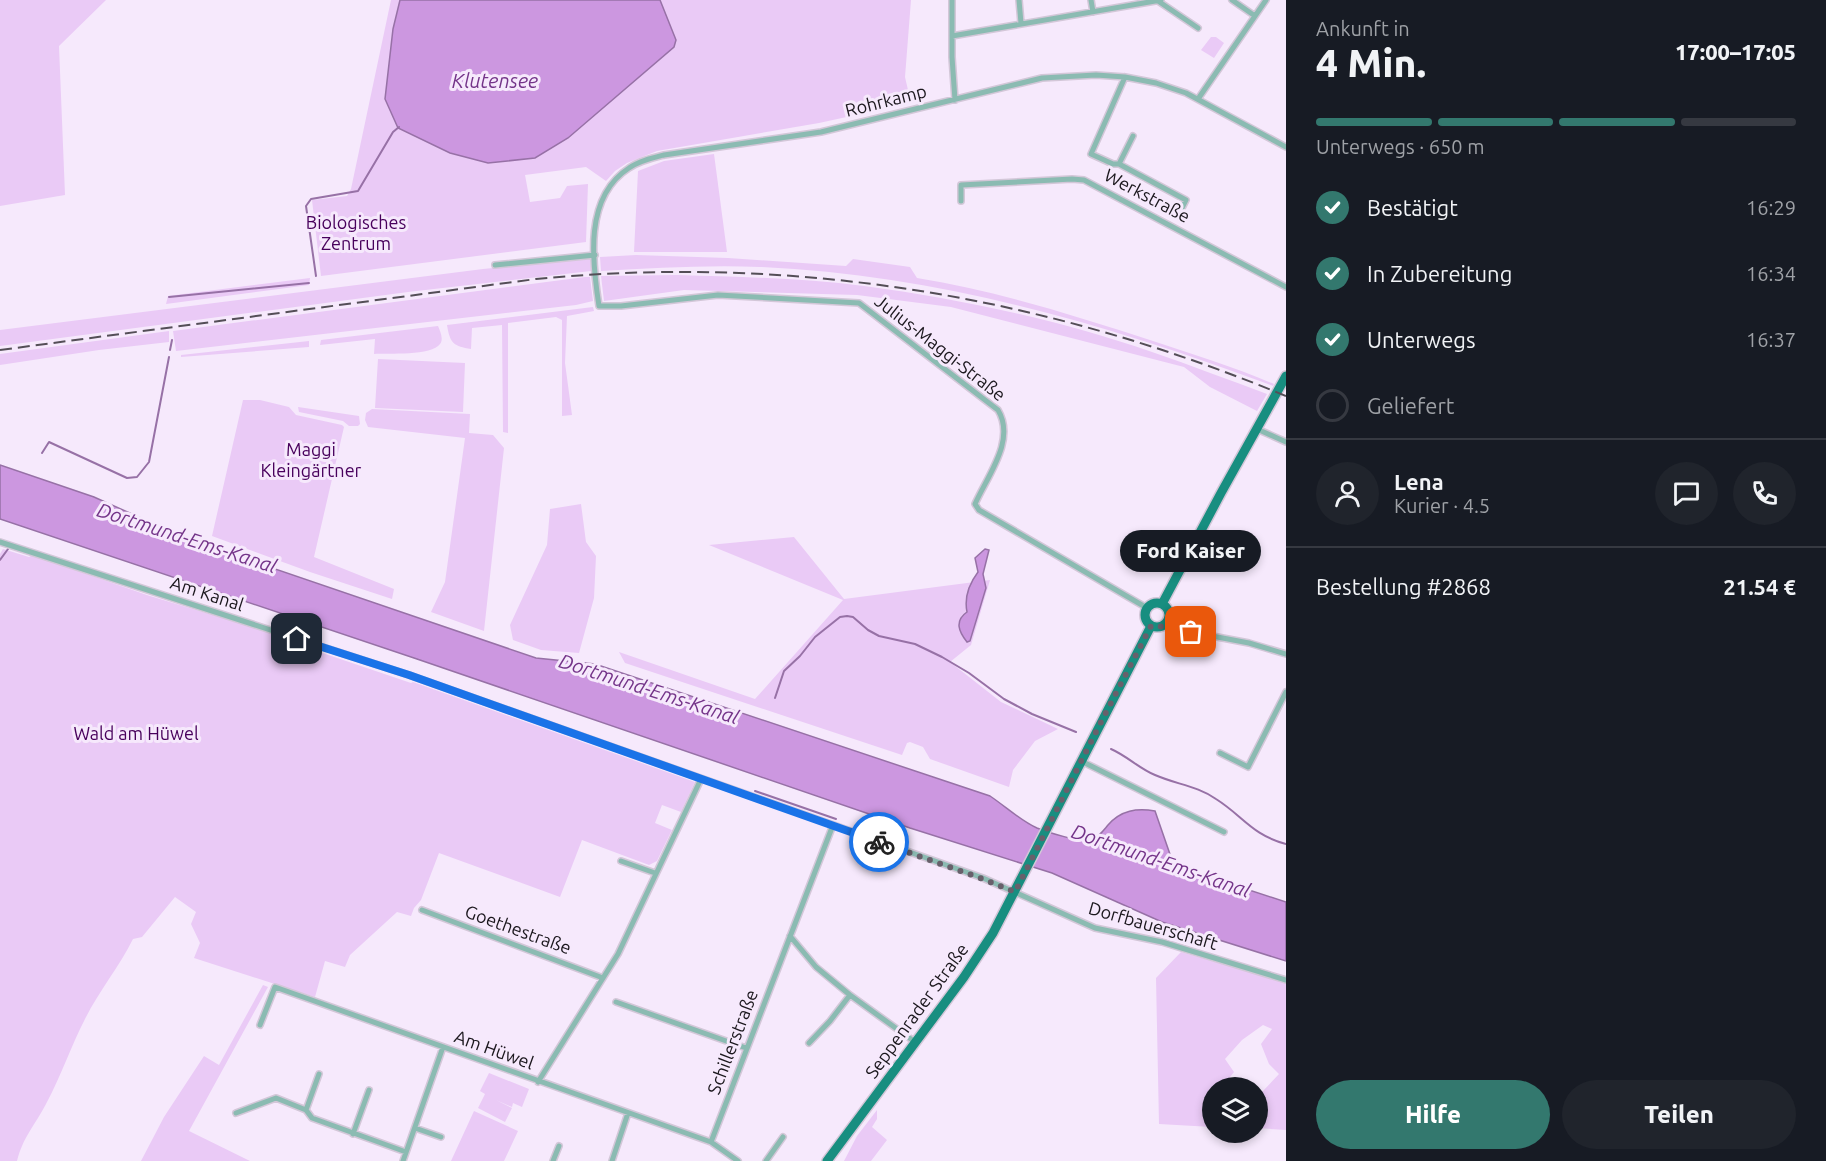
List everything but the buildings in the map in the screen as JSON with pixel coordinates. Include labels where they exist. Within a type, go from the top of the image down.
[{"type":"main road","points":[[1162,604],[1286,376]]},
{"type":"main road","points":[[1154,603],[1162,604],[1168,611],[1168,621],[1160,627],[1151,626],[1145,618],[1147,608],[1154,603]]},
{"type":"main road","points":[[1081,761],[1151,626]]},
{"type":"main road","name":"Seppenrader Straße","points":[[826,1161],[964,977],[993,933],[1081,761]]},
{"type":"street","points":[[952,0],[955,100]]},
{"type":"street","points":[[1019,0],[1021,23]]},
{"type":"street","points":[[1091,0],[1093,12]]},
{"type":"street","points":[[1232,0],[1255,16]]},
{"type":"street","points":[[1198,99],[1266,0]]},
{"type":"street","points":[[952,36],[1160,1],[1198,28]]},
{"type":"street","name":"Rohrkamp","points":[[599,306],[595,255],[595,226],[598,208],[609,187],[629,168],[646,159],[821,132],[1042,78],[1096,75],[1125,77],[1156,83],[1198,99],[1286,147]]},
{"type":"street","points":[[1125,77],[1091,154],[1113,164],[1119,164],[1186,200],[1179,214]]},
{"type":"street","points":[[1119,164],[1133,136]]},
{"type":"street","name":"Werkstraße","points":[[961,201],[962,185],[1084,180],[1286,287]]},
{"type":"street","points":[[495,265],[595,255]]},
{"type":"street","name":"Julius-Maggi-Straße","points":[[599,306],[621,306],[718,295],[859,303],[998,410],[1004,420],[1006,435],[975,504],[979,510],[1147,608]]},
{"type":"street","points":[[1257,429],[1286,442]]},
{"type":"street","name":"Am Kanal","points":[[0,543],[409,675],[1015,892]]},
{"type":"street","points":[[1168,621],[1191,632],[1249,643],[1286,654]]},
{"type":"street","points":[[1220,753],[1248,767],[1286,692]]},
{"type":"street","points":[[1081,761],[1224,832]]},
{"type":"street","points":[[538,1082],[618,954],[701,779]]},
{"type":"street","points":[[833,825],[790,936],[816,967],[915,1042]]},
{"type":"street","points":[[621,861],[655,873]]},
{"type":"street","name":"Dorfbauerschaft","points":[[1015,892],[1095,928],[1162,942],[1286,980]]},
{"type":"street","name":"Goethestraße","points":[[422,910],[603,978]]},
{"type":"street","name":"Schillerstraße","points":[[711,1142],[790,936]]},
{"type":"street","name":"Am Hüwel","points":[[260,1025],[275,987],[711,1142],[738,1161]]},
{"type":"street","points":[[809,1043],[850,995]]},
{"type":"street","points":[[616,1002],[746,1048]]},
{"type":"street","points":[[403,1161],[443,1047]]},
{"type":"street","points":[[306,1110],[319,1074]]},
{"type":"street","points":[[353,1134],[369,1090]]},
{"type":"street","points":[[236,1113],[276,1098],[306,1110],[312,1118],[406,1152]]},
{"type":"street","points":[[612,1161],[628,1113]]},
{"type":"street","points":[[415,1128],[441,1137]]},
{"type":"street","points":[[766,1161],[783,1137]]},
{"type":"street","points":[[554,1161],[559,1146]]},
{"type":"green space","points":[[0,0],[106,0],[59,46],[65,195],[0,206]]},
{"type":"green space","name":"Biologisches Zentrum","points":[[391,0],[400,0],[393,29],[626,87],[674,47],[660,0],[911,0],[905,77],[911,103],[819,123],[657,151],[627,163],[606,181],[586,167],[525,175],[530,202],[560,198],[567,186],[588,184],[586,242],[321,276],[312,200],[347,196],[351,189]]},
{"type":"green space","points":[[1211,37],[1216,37],[1224,43],[1214,58],[1201,50]]},
{"type":"green space","points":[[714,154],[727,252],[634,252],[638,171],[664,161]]},
{"type":"green space","points":[[636,255],[728,258],[846,266],[853,259],[910,267],[917,278],[1007,297],[1066,314],[1214,361],[1274,384],[1273,386],[1211,363],[1085,323],[1021,306],[892,280],[760,267],[601,271],[600,257]]},
{"type":"green space","points":[[590,258],[591,271],[408,292],[0,346],[0,330],[483,269]]},
{"type":"green space","points":[[678,275],[841,283],[973,304],[1046,320],[1117,341],[1267,394],[1257,411],[1210,387],[1184,367],[951,307],[857,295],[684,290],[604,301],[601,276]]},
{"type":"green space","points":[[590,277],[593,301],[576,305],[176,351],[173,331]]},
{"type":"green space","points":[[310,278],[309,285],[166,304],[168,296]]},
{"type":"green space","points":[[593,307],[594,311],[567,316],[565,363],[572,415],[562,416],[562,320],[556,317],[508,323],[508,433],[503,432],[502,325],[472,328],[471,349],[460,347],[451,340],[447,325]]},
{"type":"green space","points":[[438,326],[442,337],[440,344],[435,348],[419,352],[374,354],[375,339],[320,345],[321,340]]},
{"type":"green space","points":[[169,331],[169,342],[0,365],[0,354]]},
{"type":"green space","points":[[309,341],[309,347],[181,357],[181,355]]},
{"type":"green space","points":[[378,359],[465,363],[463,412],[375,408]]},
{"type":"green space","name":"Maggi Kleingärtner","points":[[243,400],[260,400],[289,407],[296,415],[344,427],[314,557],[394,589],[392,599],[212,536]]},
{"type":"green space","points":[[298,407],[359,416],[360,424],[349,426],[343,421],[299,412]]},
{"type":"green space","points":[[372,409],[470,414],[469,433],[493,435],[504,448],[484,631],[431,612],[445,582],[465,438],[368,427],[365,420],[366,413]]},
{"type":"green space","points":[[581,504],[586,542],[596,556],[594,598],[579,653],[541,650],[513,640],[510,625],[547,545],[550,509]]},
{"type":"green space","points":[[794,537],[844,599],[990,580],[971,645],[950,662],[1001,702],[1058,729],[1035,741],[1013,770],[1009,787],[930,759],[923,747],[910,742],[907,743],[902,755],[625,663],[619,652],[755,699],[843,600],[709,545]]},
{"type":"green space","name":"Wald am Hüwel","points":[[3,549],[29,557],[32,555],[147,595],[272,633],[299,645],[413,682],[695,782],[681,812],[662,805],[655,823],[672,830],[657,861],[649,865],[582,840],[560,897],[439,853],[421,900],[411,916],[397,912],[350,955],[345,967],[325,961],[315,997],[194,958],[200,943],[191,924],[196,912],[175,897],[142,937],[133,939],[96,999],[42,1111],[26,1138],[17,1161],[0,1161],[0,554]]},
{"type":"green space","points":[[1181,952],[1286,983],[1286,1130],[1268,1129],[1268,1086],[1279,1074],[1269,1064],[1261,1044],[1272,1029],[1263,1025],[1242,1040],[1225,1059],[1234,1072],[1230,1077],[1202,1077],[1202,1126],[1159,1124],[1156,978]]},
{"type":"green space","points":[[263,985],[268,987],[189,1131],[250,1161],[141,1161],[164,1117],[204,1056],[219,1065]]},
{"type":"green space","points":[[489,1073],[529,1089],[522,1107],[513,1103],[512,1107],[496,1100],[512,1108],[505,1122],[478,1108],[485,1094],[480,1091]]},
{"type":"green space","points":[[877,1110],[877,1119],[872,1127],[887,1140],[871,1161],[844,1161],[857,1136]]},
{"type":"green space","points":[[474,1111],[518,1131],[504,1161],[451,1161]]},
{"type":"water","name":"Klutensee","points":[[400,0],[660,0],[676,40],[674,47],[568,138],[535,158],[488,163],[450,153],[398,128],[385,99],[393,29]]},
{"type":"water","name":"Dortmund-Ems-Kanal","points":[[0,465],[94,497],[190,540],[536,658],[595,664],[990,796],[1031,825],[1056,834],[1080,840],[1091,840],[1099,836],[1113,820],[1124,813],[1136,810],[1155,811],[1172,860],[1179,867],[1286,902],[1286,961],[1162,922],[1052,873],[910,828],[0,519]]},
{"type":"water","points":[[985,549],[989,550],[983,574],[986,588],[970,641],[967,642],[959,623],[967,612],[968,591],[978,572],[975,558]]},
{"type":"waterway","points":[[316,276],[306,206],[311,199],[358,191],[393,132],[399,127]]},
{"type":"waterway","points":[[169,297],[309,283]]},
{"type":"waterway","points":[[170,350],[172,340]]},
{"type":"waterway","points":[[42,453],[49,442],[127,478],[137,477],[149,462],[169,357]]},
{"type":"waterway","points":[[0,560],[8,549]]},
{"type":"waterway","points":[[775,698],[784,671],[815,637],[840,617],[847,616],[853,617],[879,636],[915,644],[942,657],[969,673],[1004,699],[1032,714],[1076,732]]},
{"type":"waterway","points":[[1111,749],[1149,772],[1209,795],[1265,836],[1286,844]]},
{"type":"waterway","points":[[755,791],[836,819]]},
{"type":"railway","points":[[0,350],[536,279],[633,273],[729,273],[824,279],[918,291],[1011,308],[1104,332],[1195,361],[1286,396]]},
{"type":"way so far","points":[[879,842],[1015,892],[1151,626],[1160,627],[1168,621],[1191,632]]},
{"type":"place","name":"Ford Kaiser","points":[[1191,632]]},
{"type":"route","points":[[297,639],[409,675],[879,842]]}]
